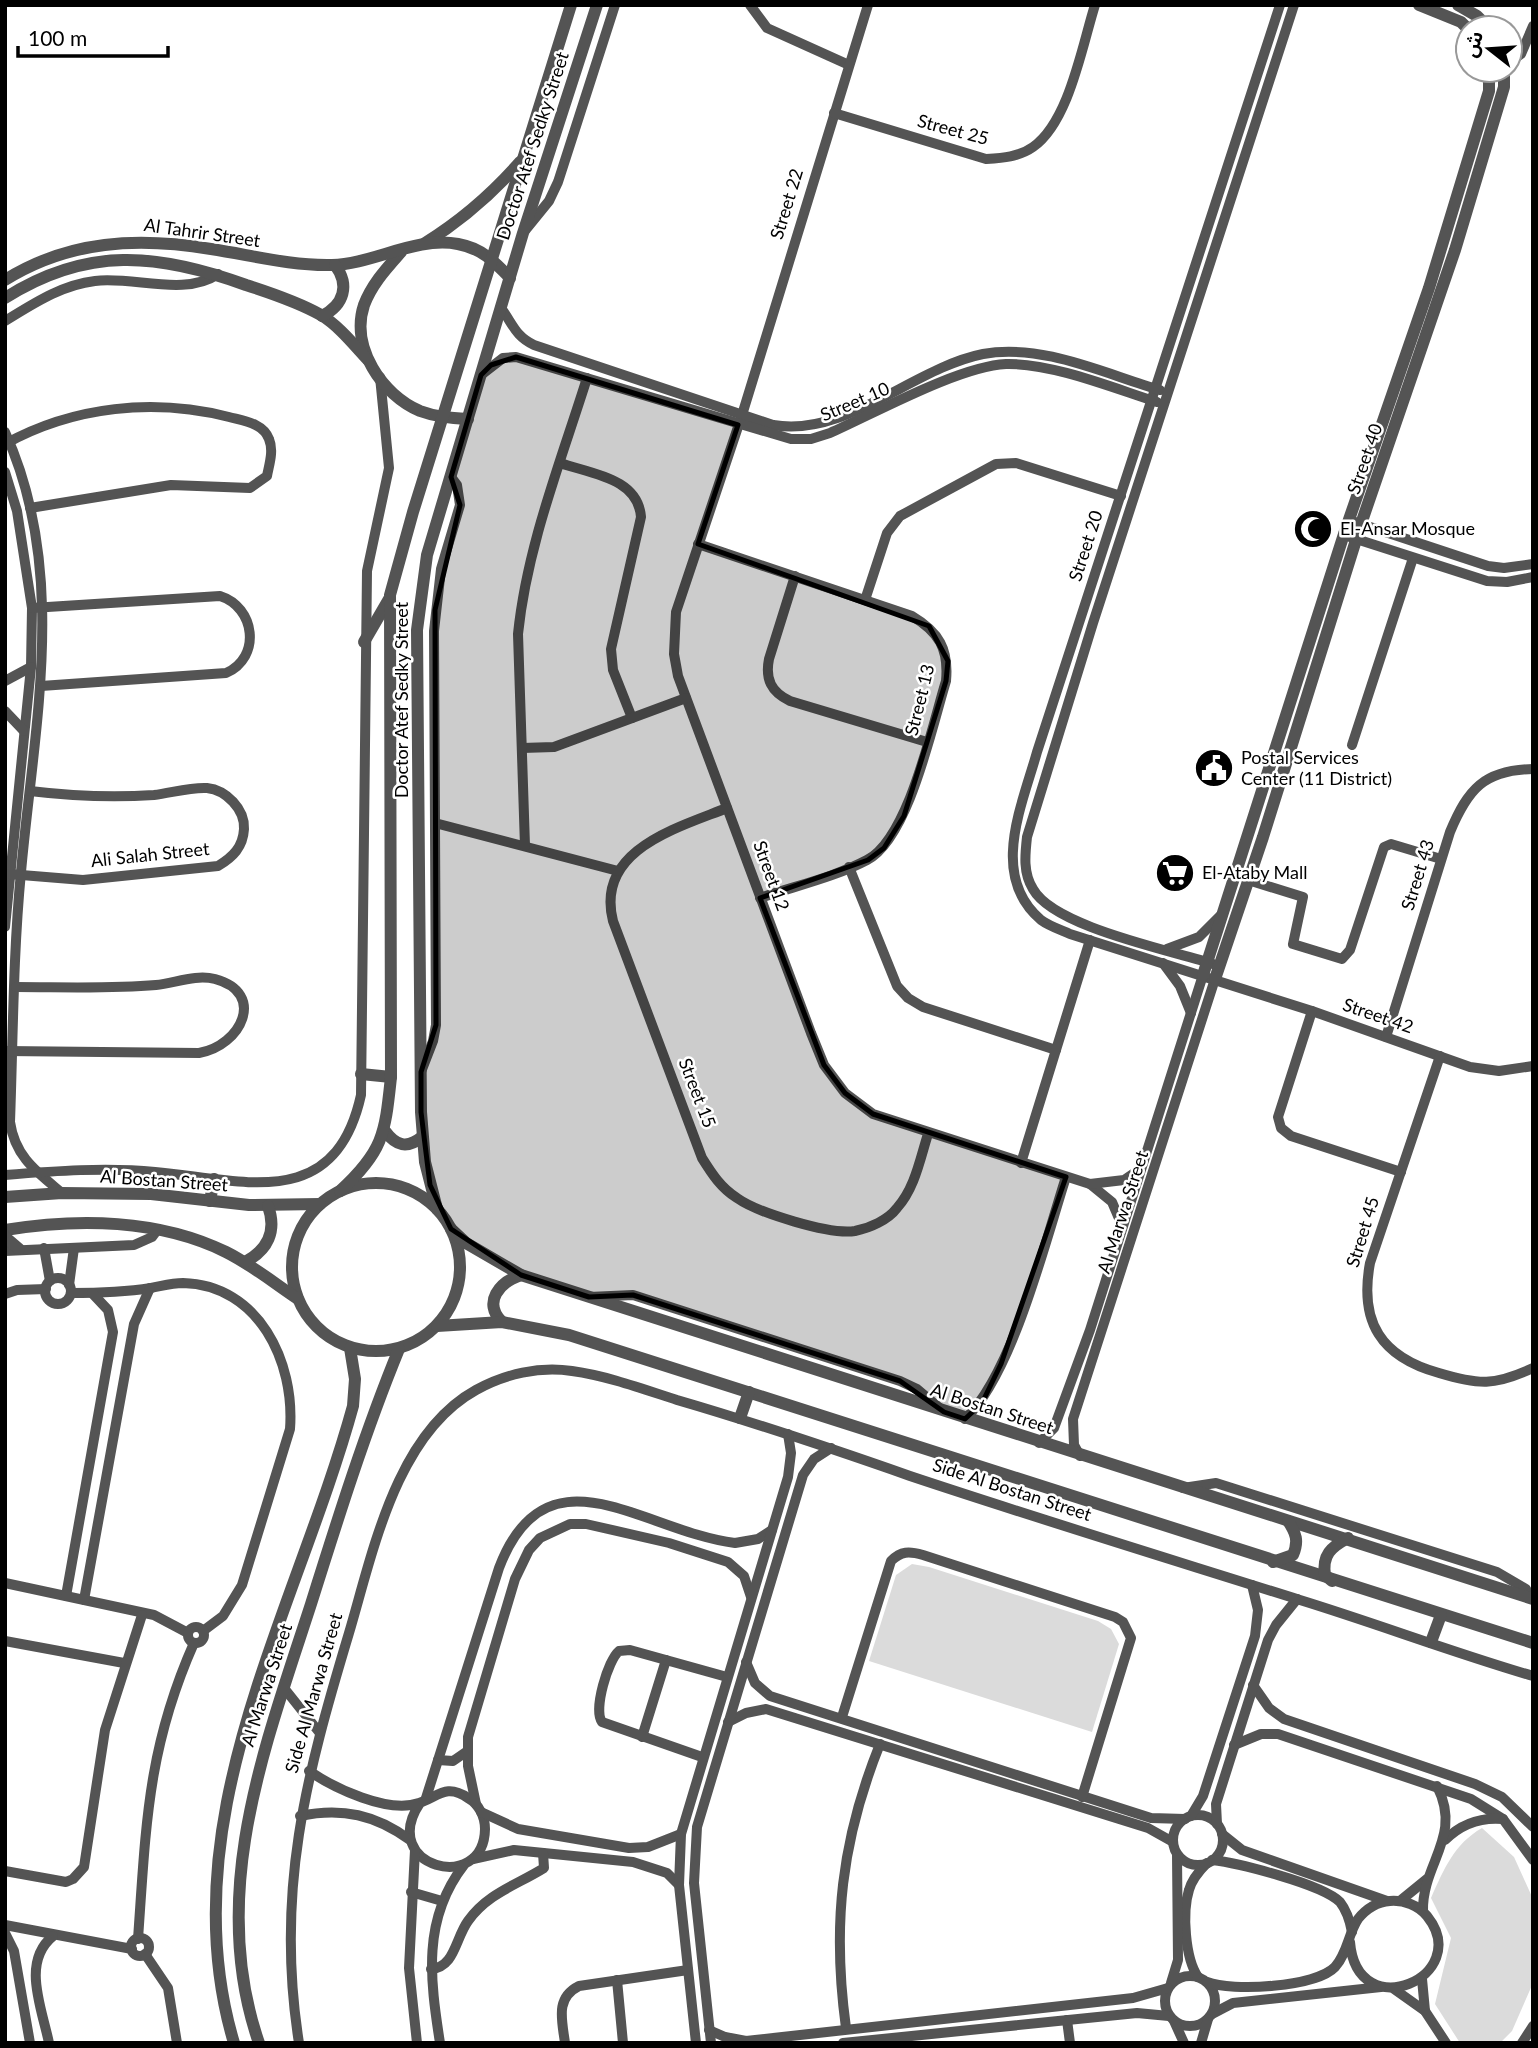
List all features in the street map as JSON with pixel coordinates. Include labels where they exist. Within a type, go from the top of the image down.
[{"type":"street","name":"Doctor Atef Sedky Street","points":[[340,1191],[366,1166],[385,1131],[391,1077],[390,595],[491,258],[571,5]]},
{"type":"street","name":"Doctor Atef Sedky Street","points":[[437,1209],[422,1137],[421,1072],[418,630],[427,555],[523,233],[597,5]]},
{"type":"street","points":[[523,233],[543,210],[558,182],[615,5]]},
{"type":"street","points":[[750,5],[767,28],[849,65]]},
{"type":"street","name":"Street 22","points":[[740,420],[868,5]]},
{"type":"street","name":"Street 25","points":[[834,113],[986,159],[1010,157],[1032,148],[1050,131],[1062,110],[1095,5]]},
{"type":"street","name":"Street 20","points":[[1211,970],[1163,962],[1090,940],[1042,921],[1022,898],[1012,869],[1014,834],[1037,752],[1280,5]]},
{"type":"street","name":"Street 20","points":[[1211,970],[1167,950],[1073,921],[1050,909],[1032,889],[1024,864],[1027,837],[1131,506],[1170,393],[1294,5]]},
{"type":"street","points":[[1419,5],[1454,19]]},
{"type":"street","points":[[1458,5],[1474,14]]},
{"type":"street","points":[[1524,47],[1533,26]]},
{"type":"street","name":"Street 40","points":[[1211,970],[1223,911],[1355,522],[1430,288],[1489,84]]},
{"type":"street","name":"Street 40","points":[[1355,522],[1455,250],[1504,84]]},
{"type":"street","points":[[419,247],[458,223],[492,193],[522,160]]},
{"type":"street","name":"Al Tahrir Street","points":[[5,280],[52,256],[111,242],[185,246],[287,263],[335,265],[419,247]]},
{"type":"street","points":[[419,247],[457,244],[491,258],[510,278]]},
{"type":"street","points":[[401,251],[376,280],[364,307],[360,336],[368,360],[380,377],[407,404],[442,418],[468,419]]},
{"type":"street","name":"Al Tahrir Street","points":[[5,298],[55,272],[104,260],[153,260],[218,274],[322,316],[368,360]]},
{"type":"street","points":[[322,316],[337,306],[344,290],[340,272],[335,265]]},
{"type":"street","points":[[5,321],[40,299],[92,281],[119,279],[197,285],[218,274]]},
{"type":"street","name":"Street 10","points":[[501,308],[511,328],[521,339],[534,345],[791,439],[811,439],[967,372],[1005,364],[1043,368],[1154,395],[1170,393]]},
{"type":"street","name":"Street 10","points":[[481,375],[503,358],[516,357],[740,420]]},
{"type":"street","points":[[5,1175],[38,1172],[153,1171],[258,1184],[279,1183],[318,1166],[341,1144],[356,1116],[361,1074],[367,571],[389,468],[380,377]]},
{"type":"street","points":[[525,846],[518,634],[520,608],[535,545],[587,378]]},
{"type":"street","name":"Street 10","points":[[1154,395],[1166,405]]},
{"type":"street","points":[[5,925],[30,791],[41,686],[44,608],[30,508],[7,439],[69,418],[122,408],[153,407],[212,413],[246,421],[256,424],[270,440],[272,450],[267,476],[250,488],[171,485],[30,508]]},
{"type":"street","name":"Street 12","points":[[740,420],[676,612],[676,665],[824,1065],[845,1093],[873,1114],[928,1134],[1090,1184],[1124,1180],[1140,1169]]},
{"type":"street","points":[[560,463],[618,483],[632,490],[640,502],[641,517],[611,649],[613,670],[632,718]]},
{"type":"street","points":[[865,600],[887,533],[900,516],[996,464],[1016,463],[1120,499],[1131,506]]},
{"type":"street","points":[[5,472],[18,511],[32,608],[31,667],[15,874],[16,987],[9,1051],[12,1137],[17,1151],[62,1193]]},
{"type":"street","points":[[421,1072],[428,1057],[436,1025],[435,620],[441,569],[460,505],[457,485],[451,477]]},
{"type":"street","points":[[1355,522],[1488,566],[1504,568],[1533,564]]},
{"type":"street","points":[[1381,547],[1380,539],[1386,533]]},
{"type":"street","points":[[1350,537],[1487,581],[1507,582],[1533,577]]},
{"type":"street","name":"Street 40","points":[[1211,970],[1248,880],[1350,537]]},
{"type":"street","name":"Street 13","points":[[698,544],[912,616],[929,626],[942,642],[948,661],[946,681],[896,832],[876,854],[849,867],[760,898]]},
{"type":"street","points":[[1352,745],[1413,558]]},
{"type":"street","points":[[795,576],[766,672],[770,685],[778,695],[790,701],[927,742]]},
{"type":"street","points":[[365,642],[390,595]]},
{"type":"street","points":[[32,608],[219,596],[235,602],[244,613],[250,639],[242,662],[226,673],[41,686]]},
{"type":"street","points":[[5,681],[31,667]]},
{"type":"street","points":[[522,748],[554,747],[686,698]]},
{"type":"street","points":[[5,711],[24,731]]},
{"type":"street","name":"Street 43","points":[[1386,1037],[1441,859],[1463,801],[1483,781],[1509,770],[1533,769]]},
{"type":"street","name":"Ali Salah Street","points":[[15,874],[83,880],[218,866],[233,857],[242,842],[244,825],[232,800],[206,788],[155,794],[84,797],[30,791]]},
{"type":"street","points":[[435,822],[618,871],[631,855],[653,838],[727,808]]},
{"type":"street","points":[[1248,880],[1305,898],[1293,944],[1342,959],[1350,950],[1384,847],[1391,844],[1441,859]]},
{"type":"street","points":[[849,867],[897,986],[908,998],[923,1007],[1056,1050]]},
{"type":"street","name":"Street 15","points":[[618,871],[611,892],[613,921],[702,1158],[717,1182],[738,1200],[831,1230],[855,1231],[877,1224],[896,1210],[910,1190],[928,1134]]},
{"type":"street","points":[[1167,950],[1199,937],[1223,911]]},
{"type":"street","points":[[1021,1163],[1090,940]]},
{"type":"street","points":[[1163,962],[1180,986],[1191,1013]]},
{"type":"street","name":"Street 42","points":[[1211,970],[1312,1011],[1470,1067],[1499,1071],[1533,1066]]},
{"type":"street","name":"Al Marwa Street","points":[[1039,1443],[1054,1428],[1090,1330],[1121,1223],[1191,1013],[1211,970]]},
{"type":"street","name":"Al Marwa Street","points":[[1080,1456],[1074,1445],[1073,1419],[1211,970]]},
{"type":"street","points":[[9,1051],[214,1051],[228,1043],[238,1031],[243,1017],[243,1002],[236,991],[215,979],[201,977],[158,985],[16,987]]},
{"type":"street","points":[[1312,1011],[1278,1117],[1281,1128],[1291,1136],[1401,1172]]},
{"type":"street","name":"Street 45","points":[[1440,1056],[1370,1263],[1365,1287],[1368,1312],[1378,1335],[1395,1353],[1416,1366],[1472,1383],[1507,1380],[1533,1368]]},
{"type":"street","points":[[361,1074],[391,1077]]},
{"type":"street","points":[[385,1131],[392,1141],[402,1146],[413,1144],[422,1137]]},
{"type":"street","points":[[965,1419],[982,1403],[1000,1364],[1033,1283],[1066,1177]]},
{"type":"street","points":[[210,1201],[214,1179]]},
{"type":"street","points":[[381,1183],[402,1187],[421,1196],[437,1209],[451,1229],[459,1254],[459,1280],[452,1304],[437,1326],[399,1349],[374,1352],[350,1348],[318,1329],[298,1299],[292,1274],[294,1248],[304,1224],[320,1204],[340,1191],[360,1184],[381,1183]]},
{"type":"street","name":"Street 12","points":[[1090,1184],[1112,1202],[1121,1223]]},
{"type":"street","name":"Al Bostan Street","points":[[5,1197],[62,1193],[150,1194],[268,1206],[320,1204]]},
{"type":"street","points":[[245,1262],[264,1249],[269,1239],[272,1217],[268,1206]]},
{"type":"street","points":[[5,1230],[77,1225],[158,1229],[208,1244],[245,1262],[298,1299]]},
{"type":"street","points":[[5,1251],[134,1245],[152,1237],[158,1229]]},
{"type":"street","name":"Al Bostan Street","points":[[451,1229],[466,1243],[521,1275],[1039,1443],[1532,1598]]},
{"type":"street","points":[[5,1237],[19,1249]]},
{"type":"street","points":[[44,1248],[48,1299],[59,1304],[65,1302],[70,1289],[74,1248]]},
{"type":"street","points":[[502,1322],[494,1309],[496,1291],[501,1284],[521,1275]]},
{"type":"street","points":[[5,1294],[48,1285],[61,1279],[70,1289],[92,1293],[166,1284],[198,1284],[228,1296],[258,1321],[272,1339],[290,1382],[290,1429],[242,1585],[223,1616],[203,1631],[201,1642],[191,1638],[166,1619],[5,1583]]},
{"type":"street","points":[[84,1600],[134,1324],[150,1288]]},
{"type":"street","points":[[66,1596],[113,1332],[108,1310],[92,1293]]},
{"type":"street","points":[[437,1326],[502,1322],[569,1335],[1332,1581],[1533,1643]]},
{"type":"street","name":"Al Marwa Street","points":[[234,2043],[227,2017],[215,1932],[216,1876],[225,1803],[245,1726],[350,1419],[355,1393],[350,1348]]},
{"type":"street","name":"Al Marwa Street","points":[[259,2043],[249,2011],[240,1943],[240,1871],[255,1778],[373,1411],[399,1349]]},
{"type":"street","name":"Side Al Bostan Street","points":[[477,1389],[526,1371],[571,1371],[740,1418],[1533,1676]]},
{"type":"street","name":"Side Al Marwa Street","points":[[299,2043],[292,2000],[289,1938],[291,1876],[300,1816],[319,1732],[372,1554],[412,1454],[441,1416],[477,1389]]},
{"type":"street","points":[[740,1418],[749,1392]]},
{"type":"street","points":[[696,2043],[679,1885],[681,1835],[702,1756],[787,1481],[791,1461],[788,1434]]},
{"type":"street","points":[[94,1445],[111,1449]]},
{"type":"street","points":[[711,2043],[693,1869],[697,1827],[800,1485],[810,1464],[831,1448]]},
{"type":"street","points":[[787,1481],[800,1485]]},
{"type":"street","points":[[1182,1488],[1216,1483],[1497,1572],[1526,1589],[1532,1598]]},
{"type":"street","points":[[417,2043],[409,1968],[412,1814],[423,1800],[438,1760],[505,1551],[523,1522],[553,1503],[582,1501],[731,1542],[750,1542],[772,1530]]},
{"type":"street","points":[[1273,1562],[1293,1555],[1297,1544],[1296,1532],[1289,1521]]},
{"type":"street","points":[[440,2043],[430,1969],[434,1927],[442,1901],[485,1837],[466,1752],[468,1737],[515,1579],[529,1550],[540,1538],[570,1524],[602,1525],[729,1562],[744,1576],[751,1598]]},
{"type":"street","points":[[1332,1581],[1325,1575],[1327,1554],[1334,1545],[1348,1538]]},
{"type":"street","points":[[729,1562],[733,1550],[731,1542]]},
{"type":"street","points":[[842,1717],[891,1561],[898,1554],[906,1552],[923,1555],[1115,1617],[1123,1622],[1131,1638],[1082,1797]]},
{"type":"street","points":[[1184,2043],[1164,2003],[1178,1960],[1177,1855],[1173,1842],[1174,1833],[1203,1797],[1258,1623],[1256,1597],[1251,1585]]},
{"type":"street","points":[[1202,2043],[1215,1999],[1191,1963],[1186,1903],[1193,1881],[1222,1846],[1216,1801],[1253,1685],[1276,1625],[1297,1599]]},
{"type":"street","points":[[5,1871],[66,1882],[73,1879],[84,1867],[99,1760],[124,1663],[142,1615]]},
{"type":"street","points":[[1431,1642],[1441,1615]]},
{"type":"street","points":[[1258,1623],[1267,1619],[1276,1625]]},
{"type":"street","points":[[740,1634],[753,1639]]},
{"type":"street","points":[[177,2043],[168,1987],[145,1954],[136,1955],[135,1944],[153,1765],[169,1703],[191,1638]]},
{"type":"street","points":[[5,1641],[124,1663]]},
{"type":"street","points":[[702,1756],[606,1725],[599,1718],[598,1708],[612,1659],[624,1649],[727,1677]]},
{"type":"street","points":[[642,1737],[666,1660]]},
{"type":"street","points":[[746,1662],[755,1683],[770,1696],[842,1717],[1082,1797],[1153,1824],[1173,1842]]},
{"type":"street","points":[[1253,1685],[1269,1709],[1284,1719],[1489,1790],[1533,1827]]},
{"type":"street","points":[[284,1688],[319,1732]]},
{"type":"street","points":[[766,1709],[770,1696]]},
{"type":"street","points":[[728,1722],[746,1713],[766,1709],[1153,1824],[1202,1816],[1242,1850],[1387,1901],[1400,1901],[1423,1911],[1432,1922],[1438,1944],[1433,1966],[1422,1979],[1388,1988],[1233,2003],[1195,2026],[1145,2012],[843,2043]]},
{"type":"street","points":[[1278,1734],[1276,1726],[1284,1719]]},
{"type":"street","points":[[1234,1745],[1261,1734],[1278,1734],[1471,1799],[1503,1819],[1529,1846],[1533,1860]]},
{"type":"street","points":[[846,2028],[839,1979],[838,1928],[842,1878],[855,1812],[880,1744]]},
{"type":"street","points":[[918,1756],[923,1745]]},
{"type":"street","points":[[438,1760],[453,1761],[466,1752]]},
{"type":"street","points":[[1398,1773],[1403,1760]]},
{"type":"street","points":[[309,1771],[350,1795],[373,1801],[423,1800],[436,1793],[458,1793],[518,1829],[629,1848],[648,1847],[681,1835]]},
{"type":"street","points":[[1423,1911],[1427,1879],[1445,1840],[1446,1812],[1437,1786]]},
{"type":"street","points":[[1203,1797],[1216,1801]]},
{"type":"street","points":[[300,1816],[322,1811],[360,1814],[378,1820],[413,1845],[432,1865],[443,1868],[514,1850],[651,1867],[667,1873],[679,1885]]},
{"type":"street","points":[[1445,1840],[1459,1828],[1475,1821],[1503,1819]]},
{"type":"street","points":[[648,1847],[652,1857],[651,1867]]},
{"type":"street","points":[[430,1969],[441,1968],[448,1963],[465,1925],[480,1906],[499,1891],[544,1868],[543,1853]]},
{"type":"street","points":[[1177,1855],[1191,1864],[1236,1864],[1329,1894],[1346,1910],[1355,1965],[1372,1983],[1388,1988],[1425,2011]]},
{"type":"street","points":[[1400,1901],[1427,1879]]},
{"type":"street","points":[[411,1892],[427,1894],[442,1901]]},
{"type":"street","points":[[709,2030],[741,2042],[846,2028],[1133,1998],[1170,1986],[1184,1976],[1230,1987],[1318,1979],[1332,1970],[1366,1911],[1387,1901]]},
{"type":"street","points":[[682,1916],[697,1914]]},
{"type":"street","points":[[5,1926],[53,1936],[135,1944]]},
{"type":"street","points":[[5,1933],[14,1951],[30,2043]]},
{"type":"street","points":[[49,2043],[35,1973],[39,1952],[53,1936]]},
{"type":"street","points":[[565,2043],[560,2010],[570,1991],[617,1980],[688,1970]]},
{"type":"street","points":[[1422,1979],[1425,2011],[1443,2041]]},
{"type":"street","points":[[617,1980],[623,2043]]},
{"type":"street","points":[[227,2017],[249,2011]]},
{"type":"street","points":[[1067,2020],[1070,2043]]},
{"type":"street","points":[[889,2024],[890,2038]]},
{"type":"street","points":[[1522,2043],[1533,2026]]},
{"type":"highlighted area","points":[[516,357],[738,425],[698,544],[929,626],[948,661],[946,681],[904,816],[884,848],[868,860],[760,898],[824,1065],[845,1093],[873,1114],[1066,1177],[1001,1364],[982,1403],[965,1419],[944,1412],[900,1381],[633,1295],[589,1297],[521,1275],[451,1229],[430,1185],[421,1112],[421,1072],[436,1025],[435,610],[460,505],[451,477],[481,375],[491,365]]},
{"type":"shaded area","points":[[912,1564],[929,1567],[1098,1621],[1111,1629],[1119,1644],[1092,1732],[869,1661],[896,1575]]},
{"type":"shaded area","points":[[1482,1828],[1514,1857],[1533,1899],[1533,1983],[1512,2031],[1500,2043],[1460,2043],[1435,2004],[1451,1938],[1431,1898],[1445,1867],[1457,1850],[1472,1834]]},
{"type":"place","name":"El-Ansar Mosque","points":[[1313,529]]},
{"type":"place","name":"Postal Services Center (11 District)","points":[[1214,768]]},
{"type":"place","name":"El-Ataby Mall","points":[[1175,873]]}]
